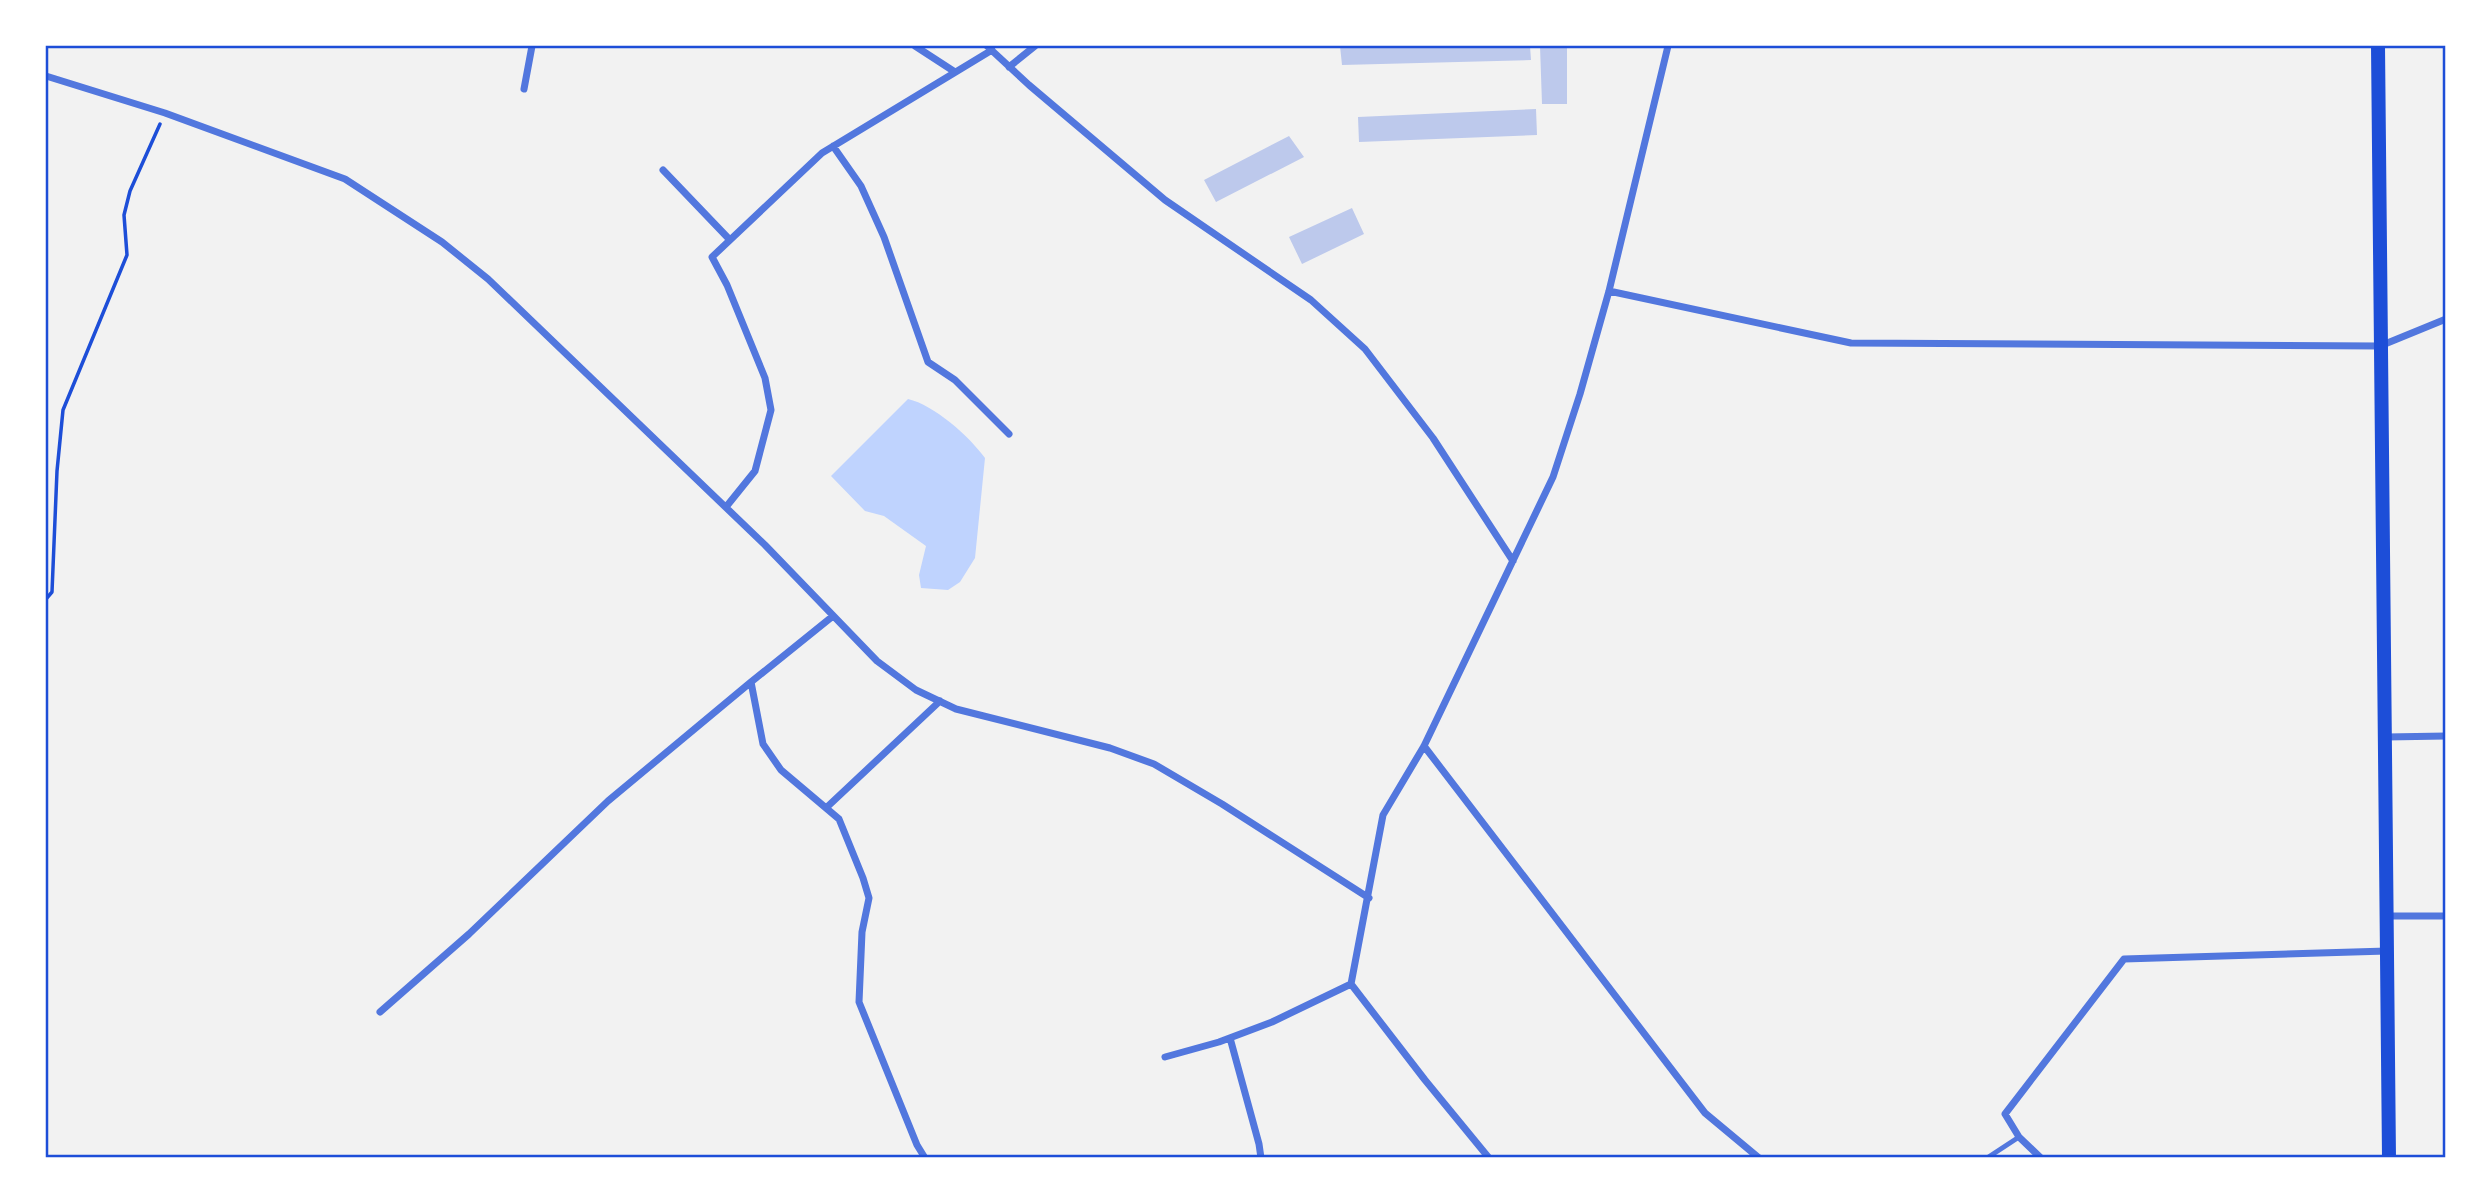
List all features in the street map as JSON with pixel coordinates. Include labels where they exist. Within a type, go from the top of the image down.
[{"type":"main road","points":[[2378,46],[2389,1157]]},
{"type":"street","points":[[524,89],[531,46]]},
{"type":"street","points":[[915,46],[955,72]]},
{"type":"street","points":[[1009,66],[1035,46]]},
{"type":"street","points":[[1489,1157],[1424,1080],[1351,984],[1356,946],[1383,815],[1424,746],[1553,477],[1609,291],[1668,46]]},
{"type":"street","points":[[726,507],[755,471],[771,410],[765,378],[727,285],[712,257],[822,153],[955,72],[989,48],[1165,200],[1311,300],[1365,349],[1433,438],[1513,561]]},
{"type":"street","points":[[46,75],[165,113],[345,179],[442,242],[488,279],[726,507],[877,661],[916,690],[956,709],[1110,748],[1154,764],[1222,804],[1368,898]]},
{"type":"street","points":[[833,146],[861,186],[884,237],[928,362],[955,380],[1009,434]]},
{"type":"street","points":[[663,170],[730,240]]},
{"type":"street","points":[[1609,291],[1851,342],[2381,346],[2445,319]]},
{"type":"street","points":[[380,1012],[469,934],[608,801],[833,615]]},
{"type":"street","points":[[751,682],[763,744],[781,770],[839,819],[869,898],[862,932],[859,1002],[917,1145],[925,1157]]},
{"type":"street","points":[[826,808],[940,701]]},
{"type":"street","points":[[2386,737],[2445,736]]},
{"type":"street","points":[[1424,746],[1705,1113],[1759,1157]]},
{"type":"street","points":[[2387,916],[2445,916]]},
{"type":"street","points":[[2041,1157],[2019,1137],[2005,1114],[2124,959],[2387,951]]},
{"type":"street","points":[[1165,1057],[1230,1038],[1272,1022],[1351,984]]},
{"type":"street","points":[[1230,1038],[1261,1157]]},
{"type":"lane","points":[[1987,1157],[2019,1137]]},
{"type":"path","points":[[46,599],[52,592],[57,471],[63,410],[127,255],[124,215],[130,191],[165,113]]},
{"type":"water","points":[[908,399],[929,408],[950,422],[985,458],[975,558],[960,582],[948,590],[921,588],[919,575],[926,546],[884,516],[865,511],[831,476]]},
{"type":"building","points":[[1340,46],[1530,46],[1531,60],[1342,65]]},
{"type":"building","points":[[1540,46],[1567,46],[1567,104],[1542,104]]},
{"type":"building","points":[[1536,109],[1537,135],[1359,142],[1358,117]]},
{"type":"building","points":[[1289,136],[1304,157],[1216,202],[1204,180]]},
{"type":"building","points":[[1352,208],[1364,234],[1302,264],[1289,237]]}]
